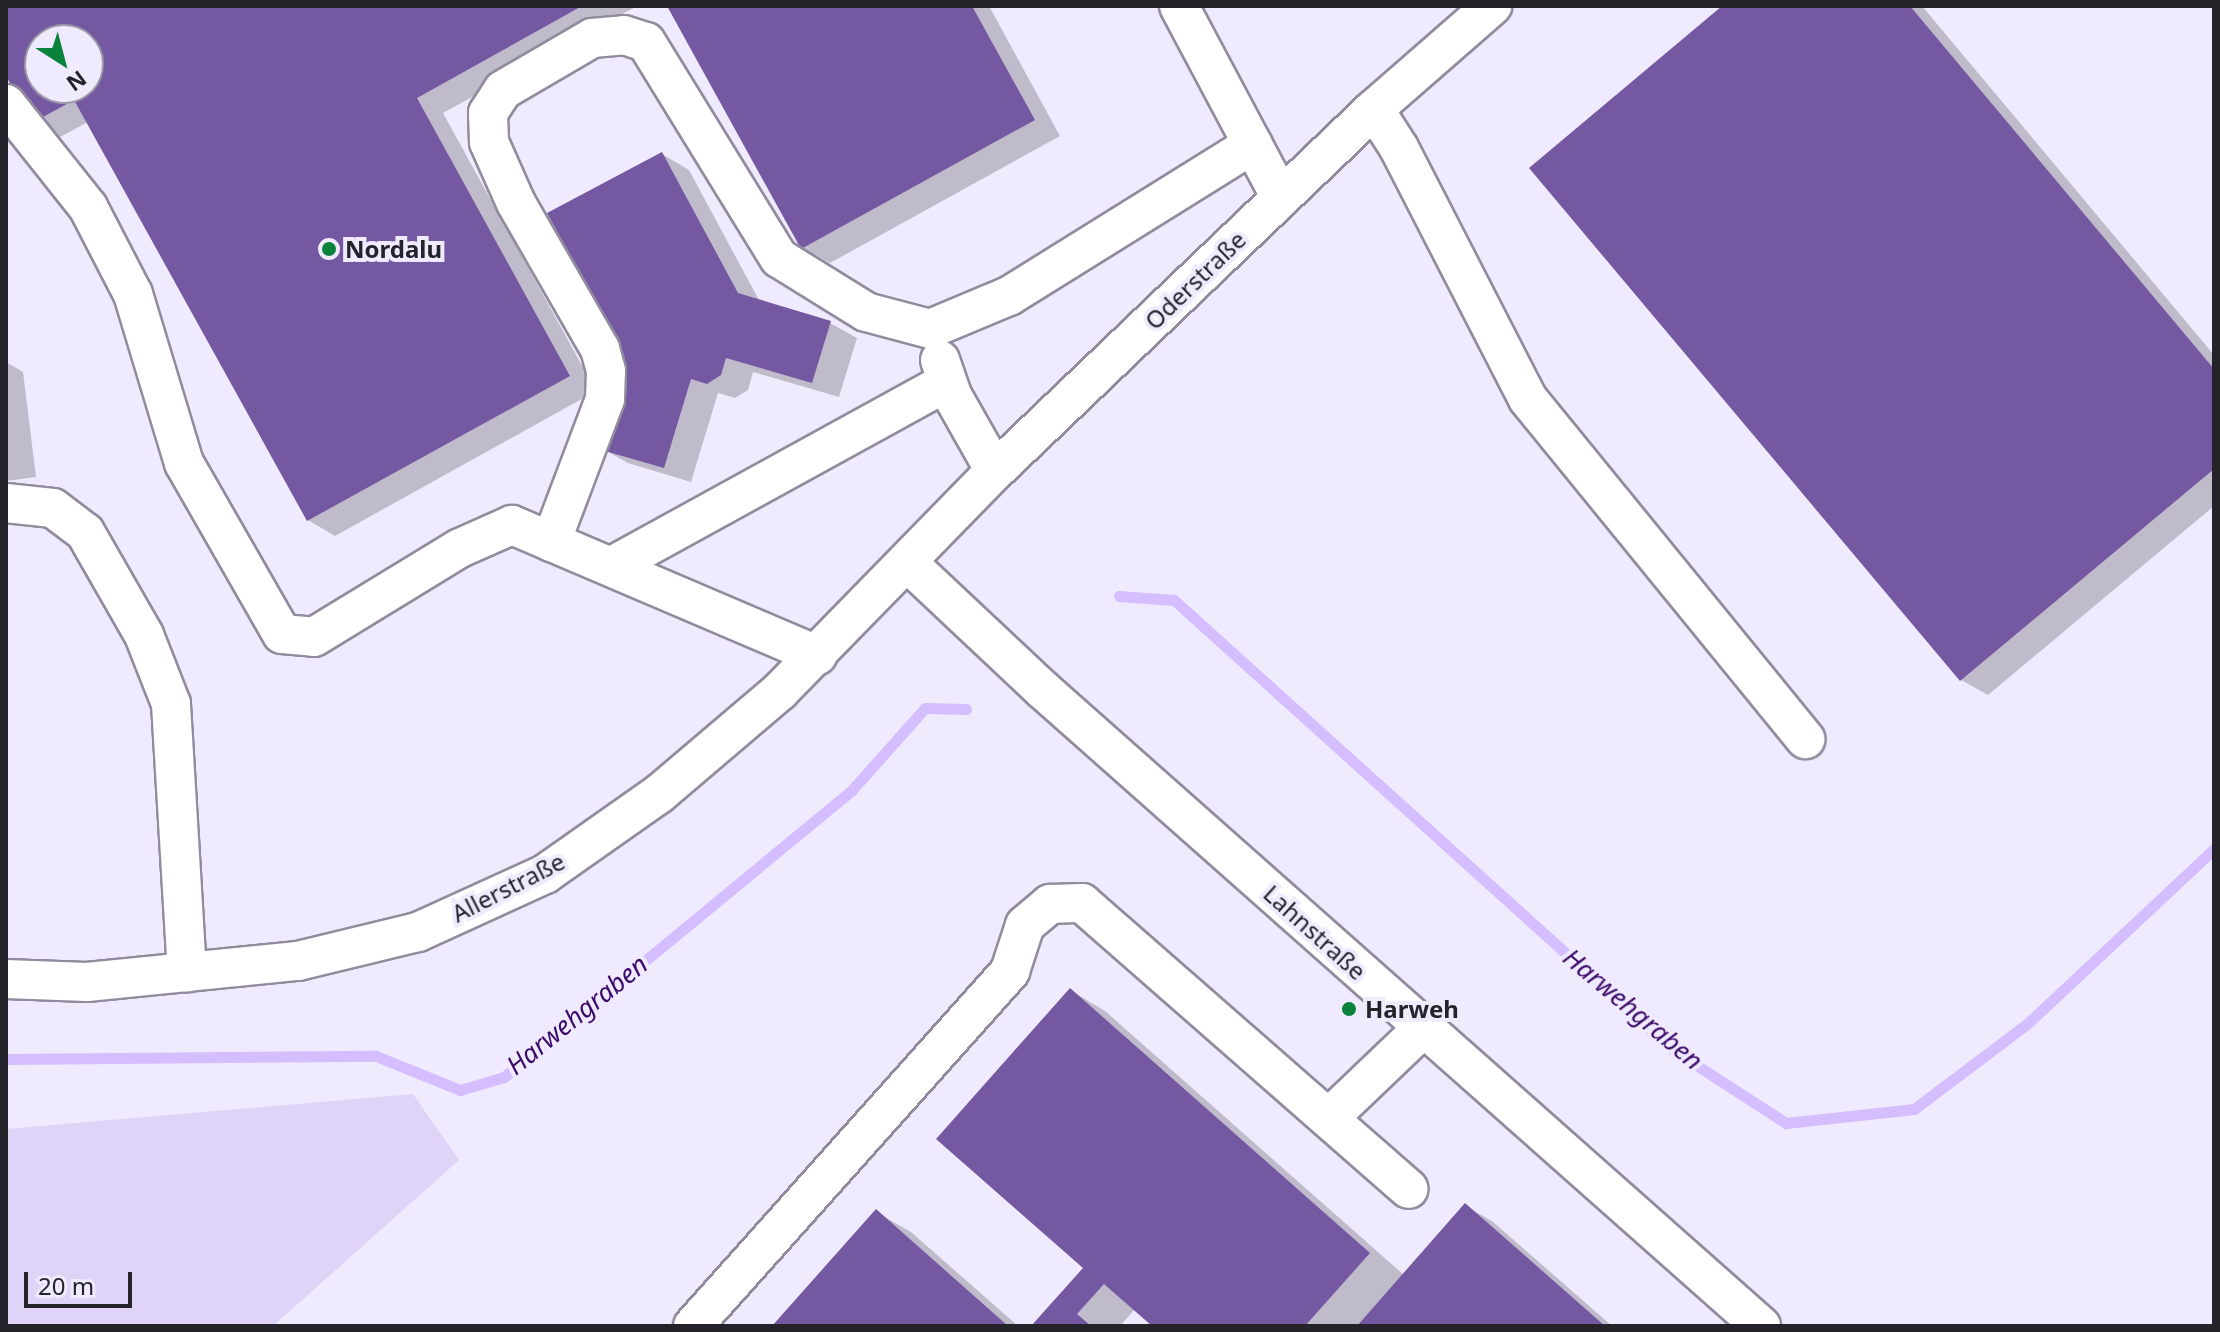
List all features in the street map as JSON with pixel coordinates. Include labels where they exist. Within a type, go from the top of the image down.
[{"type":"street","points":[[1179,6],[1281,198]]},
{"type":"street","name":"Oderstraße","points":[[909,564],[995,471],[1374,109],[1492,6]]},
{"type":"street","points":[[551,542],[605,399],[606,371],[600,349],[511,190],[489,142],[488,113],[503,90],[592,38],[624,35],[646,42],[779,258],[866,312],[930,329],[1009,296],[1253,144]]},
{"type":"street","points":[[6,104],[88,207],[133,294],[184,463],[282,634],[314,637],[460,548],[512,525],[817,655]]},
{"type":"street","points":[[1374,109],[1399,148],[1528,399],[1805,739]]},
{"type":"street","points":[[930,329],[947,382],[995,471]]},
{"type":"street","points":[[612,566],[947,382]]},
{"type":"street","points":[[6,503],[53,508],[85,532],[144,635],[171,704],[187,973]]},
{"type":"street","name":"Allerstraße","points":[[6,979],[87,982],[298,961],[418,932],[545,874],[659,794],[817,655],[909,564]]},
{"type":"street","name":"Lahnstraße","points":[[909,564],[1423,1028],[1761,1326]]},
{"type":"street","points":[[693,1326],[1010,971],[1025,925],[1050,904],[1082,903],[1331,1116],[1409,1189]]},
{"type":"street","points":[[1331,1116],[1423,1028]]},
{"type":"shaded area","points":[[413,1094],[459,1160],[273,1326],[6,1326],[6,1129]]},
{"type":"building","name":"Nordalu","points":[[6,6],[582,6],[417,98],[570,376],[307,521],[76,104],[104,104],[104,24],[24,24],[24,104],[67,104],[32,123],[6,76]]},
{"type":"building","points":[[667,6],[972,6],[1035,120],[801,249]]},
{"type":"building","points":[[1722,6],[1910,6],[2214,369],[2214,469],[1960,681],[1529,168]]},
{"type":"building","points":[[662,152],[738,293],[831,321],[812,383],[726,358],[721,375],[707,384],[691,379],[664,468],[598,449],[625,359],[547,213]]},
{"type":"building","points":[[1070,988],[1370,1253],[1305,1326],[1152,1326],[1104,1284],[1077,1314],[1091,1326],[1031,1326],[1083,1268],[936,1139]]},
{"type":"building","points":[[1465,1203],[1605,1326],[1357,1326]]},
{"type":"building","points":[[876,1209],[1008,1326],[772,1326]]},
{"type":"waterway","name":"Harwehgraben","points":[[1119,596],[1174,600],[1673,1050],[1786,1123],[1914,1109],[2027,1024],[2214,849]]},
{"type":"waterway","name":"Harwehgraben","points":[[6,1059],[376,1056],[460,1090],[504,1077],[851,791],[925,708],[966,709]]},
{"type":"place","name":"Nordalu","points":[[329,249]]},
{"type":"place","name":"Harweh","points":[[1349,1009]]}]
